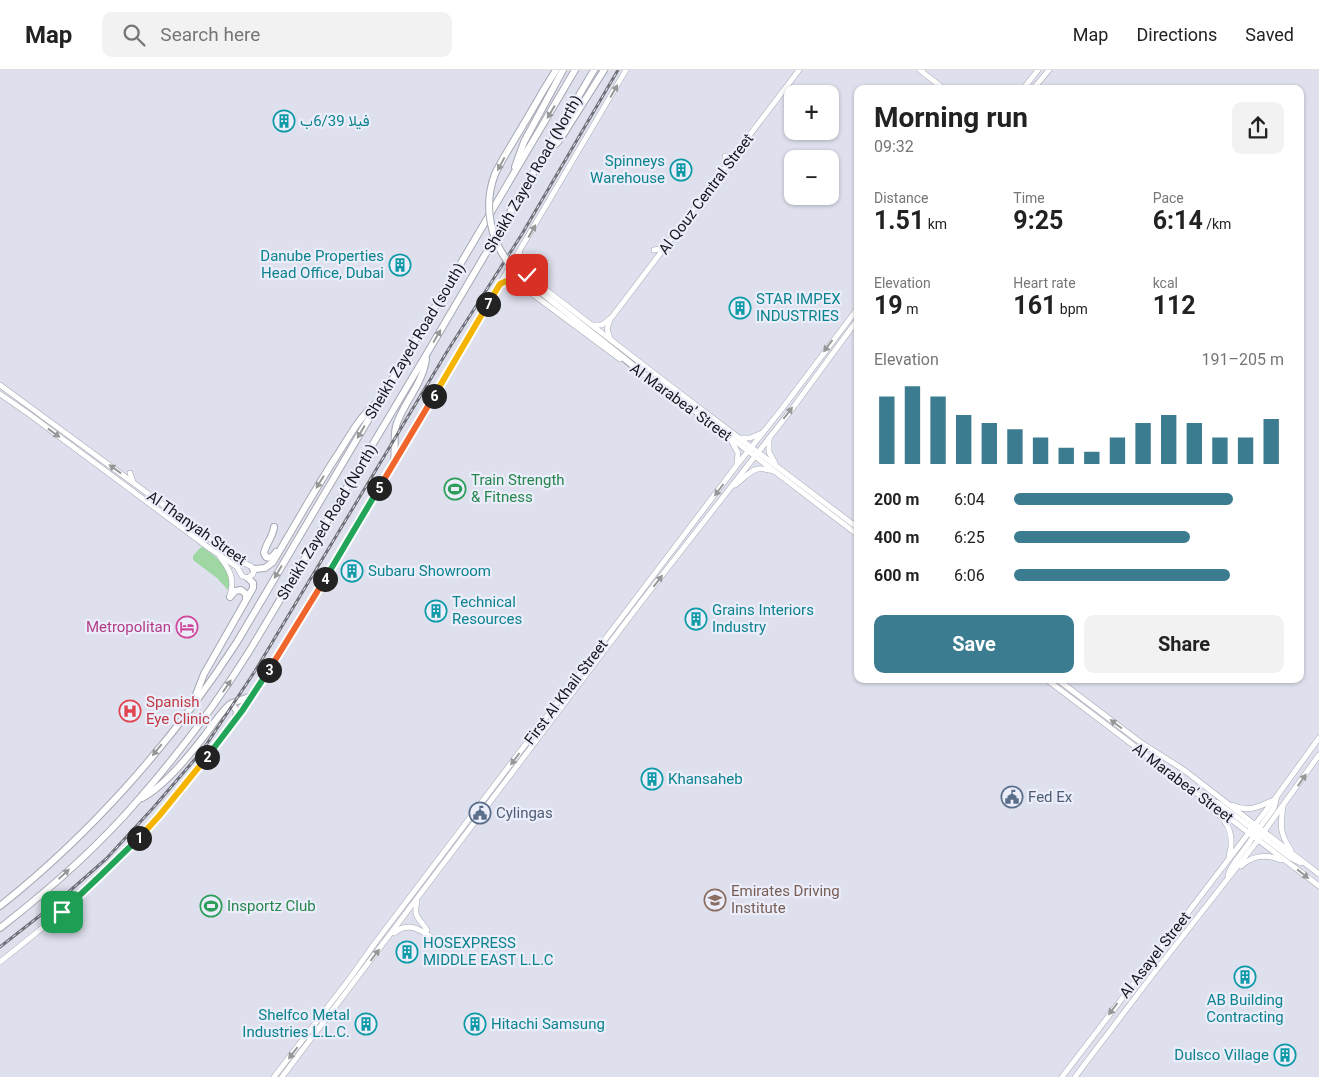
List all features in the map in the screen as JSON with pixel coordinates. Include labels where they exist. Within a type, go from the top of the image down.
[{"type":"highway","points":[[556,70],[496,173],[490,193],[489,206],[493,233],[501,252],[517,273],[640,371]]},
{"type":"highway","points":[[512,176],[524,142],[563,70]]},
{"type":"highway","name":"Sheikh Zayed Road (south)","points":[[0,906],[53,860],[111,803],[159,748],[215,675],[576,70]]},
{"type":"highway","name":"Sheikh Zayed Road (North)","points":[[0,928],[78,862],[138,800],[200,724],[239,668],[594,70]]},
{"type":"highway","points":[[546,151],[559,142],[604,70]]},
{"type":"highway","points":[[393,465],[396,423],[423,372],[426,355]]},
{"type":"highway","points":[[254,569],[265,568],[270,564],[359,421],[366,412],[380,401]]},
{"type":"highway","points":[[274,526],[273,534],[264,549],[264,554],[272,557],[280,548]]},
{"type":"highway","points":[[192,706],[194,696],[204,674],[253,587],[252,582],[248,578]]},
{"type":"highway","points":[[230,597],[235,591],[241,590],[246,594],[246,600]]},
{"type":"highway","points":[[138,800],[155,790],[179,766],[229,705],[249,697],[257,689]]},
{"type":"highway","points":[[229,705],[237,710],[234,721]]},
{"type":"main road","points":[[0,962],[62,912],[135,842],[188,781],[257,689],[308,609],[626,70]]},
{"type":"main road","name":"Al Qouz Central Street","points":[[593,325],[602,325],[612,317],[734,157],[774,97],[799,70]]},
{"type":"main road","points":[[920,70],[939,85]]},
{"type":"main road","points":[[1026,85],[1038,70]]},
{"type":"main road","points":[[1037,85],[1050,70]]},
{"type":"main road","points":[[724,156],[734,157]]},
{"type":"main road","points":[[654,250],[665,248]]},
{"type":"main road","points":[[520,251],[520,265],[527,275]]},
{"type":"main road","points":[[500,284],[509,280],[516,283],[516,278],[519,275],[527,275]]},
{"type":"main road","name":"Al Marabea' Street","points":[[527,275],[740,438],[750,449]]},
{"type":"main road","name":"Al Marabea' Street","points":[[516,283],[726,434],[750,449],[777,473],[854,532]]},
{"type":"main road","name":"First Al Khail Street","points":[[274,1077],[854,313]]},
{"type":"main road","points":[[611,340],[607,329],[612,317]]},
{"type":"main road","name":"First Al Khail Street","points":[[282,1077],[638,606],[795,405],[854,324]]},
{"type":"main road","name":"Al Thanyah Street","points":[[0,385],[237,559],[250,565],[254,569],[253,574],[248,578],[242,576],[237,567],[0,394]]},
{"type":"main road","points":[[7,400],[9,397],[12,397],[40,417],[48,419]]},
{"type":"main road","points":[[740,438],[750,438],[764,432]]},
{"type":"main road","points":[[726,434],[737,450],[739,456],[737,465]]},
{"type":"main road","points":[[769,438],[769,452],[776,466]]},
{"type":"main road","points":[[96,455],[105,454]]},
{"type":"main road","name":"Al Marabea' Street","points":[[756,454],[776,466],[854,525]]},
{"type":"main road","points":[[730,488],[754,469],[764,469],[777,473]]},
{"type":"main road","points":[[130,473],[133,483]]},
{"type":"main road","points":[[219,555],[231,573],[230,597]]},
{"type":"main road","name":"Al Marabea' Street","points":[[1051,683],[1206,801],[1294,855],[1319,874]]},
{"type":"main road","name":"Al Marabea' Street","points":[[1062,683],[1140,742],[1184,770],[1225,801],[1288,862],[1319,886]]},
{"type":"main road","name":"Al Asayel Street","points":[[1075,1077],[1227,880],[1276,798],[1319,738]]},
{"type":"main road","name":"Al Asayel Street","points":[[1062,1077],[1227,860],[1283,805],[1319,755]]},
{"type":"main road","points":[[1225,801],[1239,808],[1249,809],[1260,807],[1276,798]]},
{"type":"main road","points":[[1206,801],[1224,820],[1229,829],[1231,846],[1227,860]]},
{"type":"main road","points":[[1283,805],[1280,823],[1281,830],[1285,841],[1294,855]]},
{"type":"main road","points":[[1256,832],[1291,858],[1304,863]]},
{"type":"main road","points":[[1227,880],[1245,862],[1256,857],[1272,856],[1288,862]]},
{"type":"main road","points":[[417,899],[415,911],[427,930]]},
{"type":"main road","points":[[388,938],[400,928],[406,926],[417,929],[440,943],[445,943]]},
{"type":"green space","points":[[201,547],[224,566],[230,583],[228,590],[217,578],[193,560],[193,556]]},
{"type":"railway","points":[[0,947],[56,903],[106,859],[202,751],[255,671],[448,350],[522,234],[618,70]]},
{"type":"place","name":"فيلا 6/39ب","points":[[284,121]]},
{"type":"place","name":"Spinneys Warehouse","points":[[681,170]]},
{"type":"place","name":"Danube Properties Head Office, Dubai","points":[[400,265]]},
{"type":"place","name":"STAR IMPEX INDUSTRIES","points":[[740,308]]},
{"type":"place","name":"Train Strength & Fitness","points":[[455,489]]},
{"type":"place","name":"Subaru Showroom","points":[[352,571]]},
{"type":"place","name":"Technical Resources","points":[[436,611]]},
{"type":"place","name":"Grains Interiors Industry","points":[[696,619]]},
{"type":"place","name":"Metropolitan","points":[[187,627]]},
{"type":"place","name":"Spanish Eye Clinic","points":[[130,711]]},
{"type":"place","name":"Khansaheb","points":[[652,779]]},
{"type":"place","name":"Fed Ex","points":[[1012,797]]},
{"type":"place","name":"Cylingas","points":[[480,813]]},
{"type":"place","name":"Emirates Driving Institute","points":[[715,900]]},
{"type":"place","name":"Insportz Club","points":[[211,906]]},
{"type":"place","name":"HOSEXPRESS MIDDLE EAST L.L.C","points":[[407,952]]},
{"type":"place","name":"AB Building Contracting","points":[[1245,977]]},
{"type":"place","name":"Shelfco Metal Industries L.L.C.","points":[[366,1024]]},
{"type":"place","name":"Hitachi Samsung","points":[[475,1024]]},
{"type":"place","name":"Dulsco Village","points":[[1285,1055]]},
{"type":"route","points":[[62,912],[159,816],[242,711],[305,614],[500,284],[509,280],[513,280],[516,283],[516,278],[519,275],[527,275]]}]
